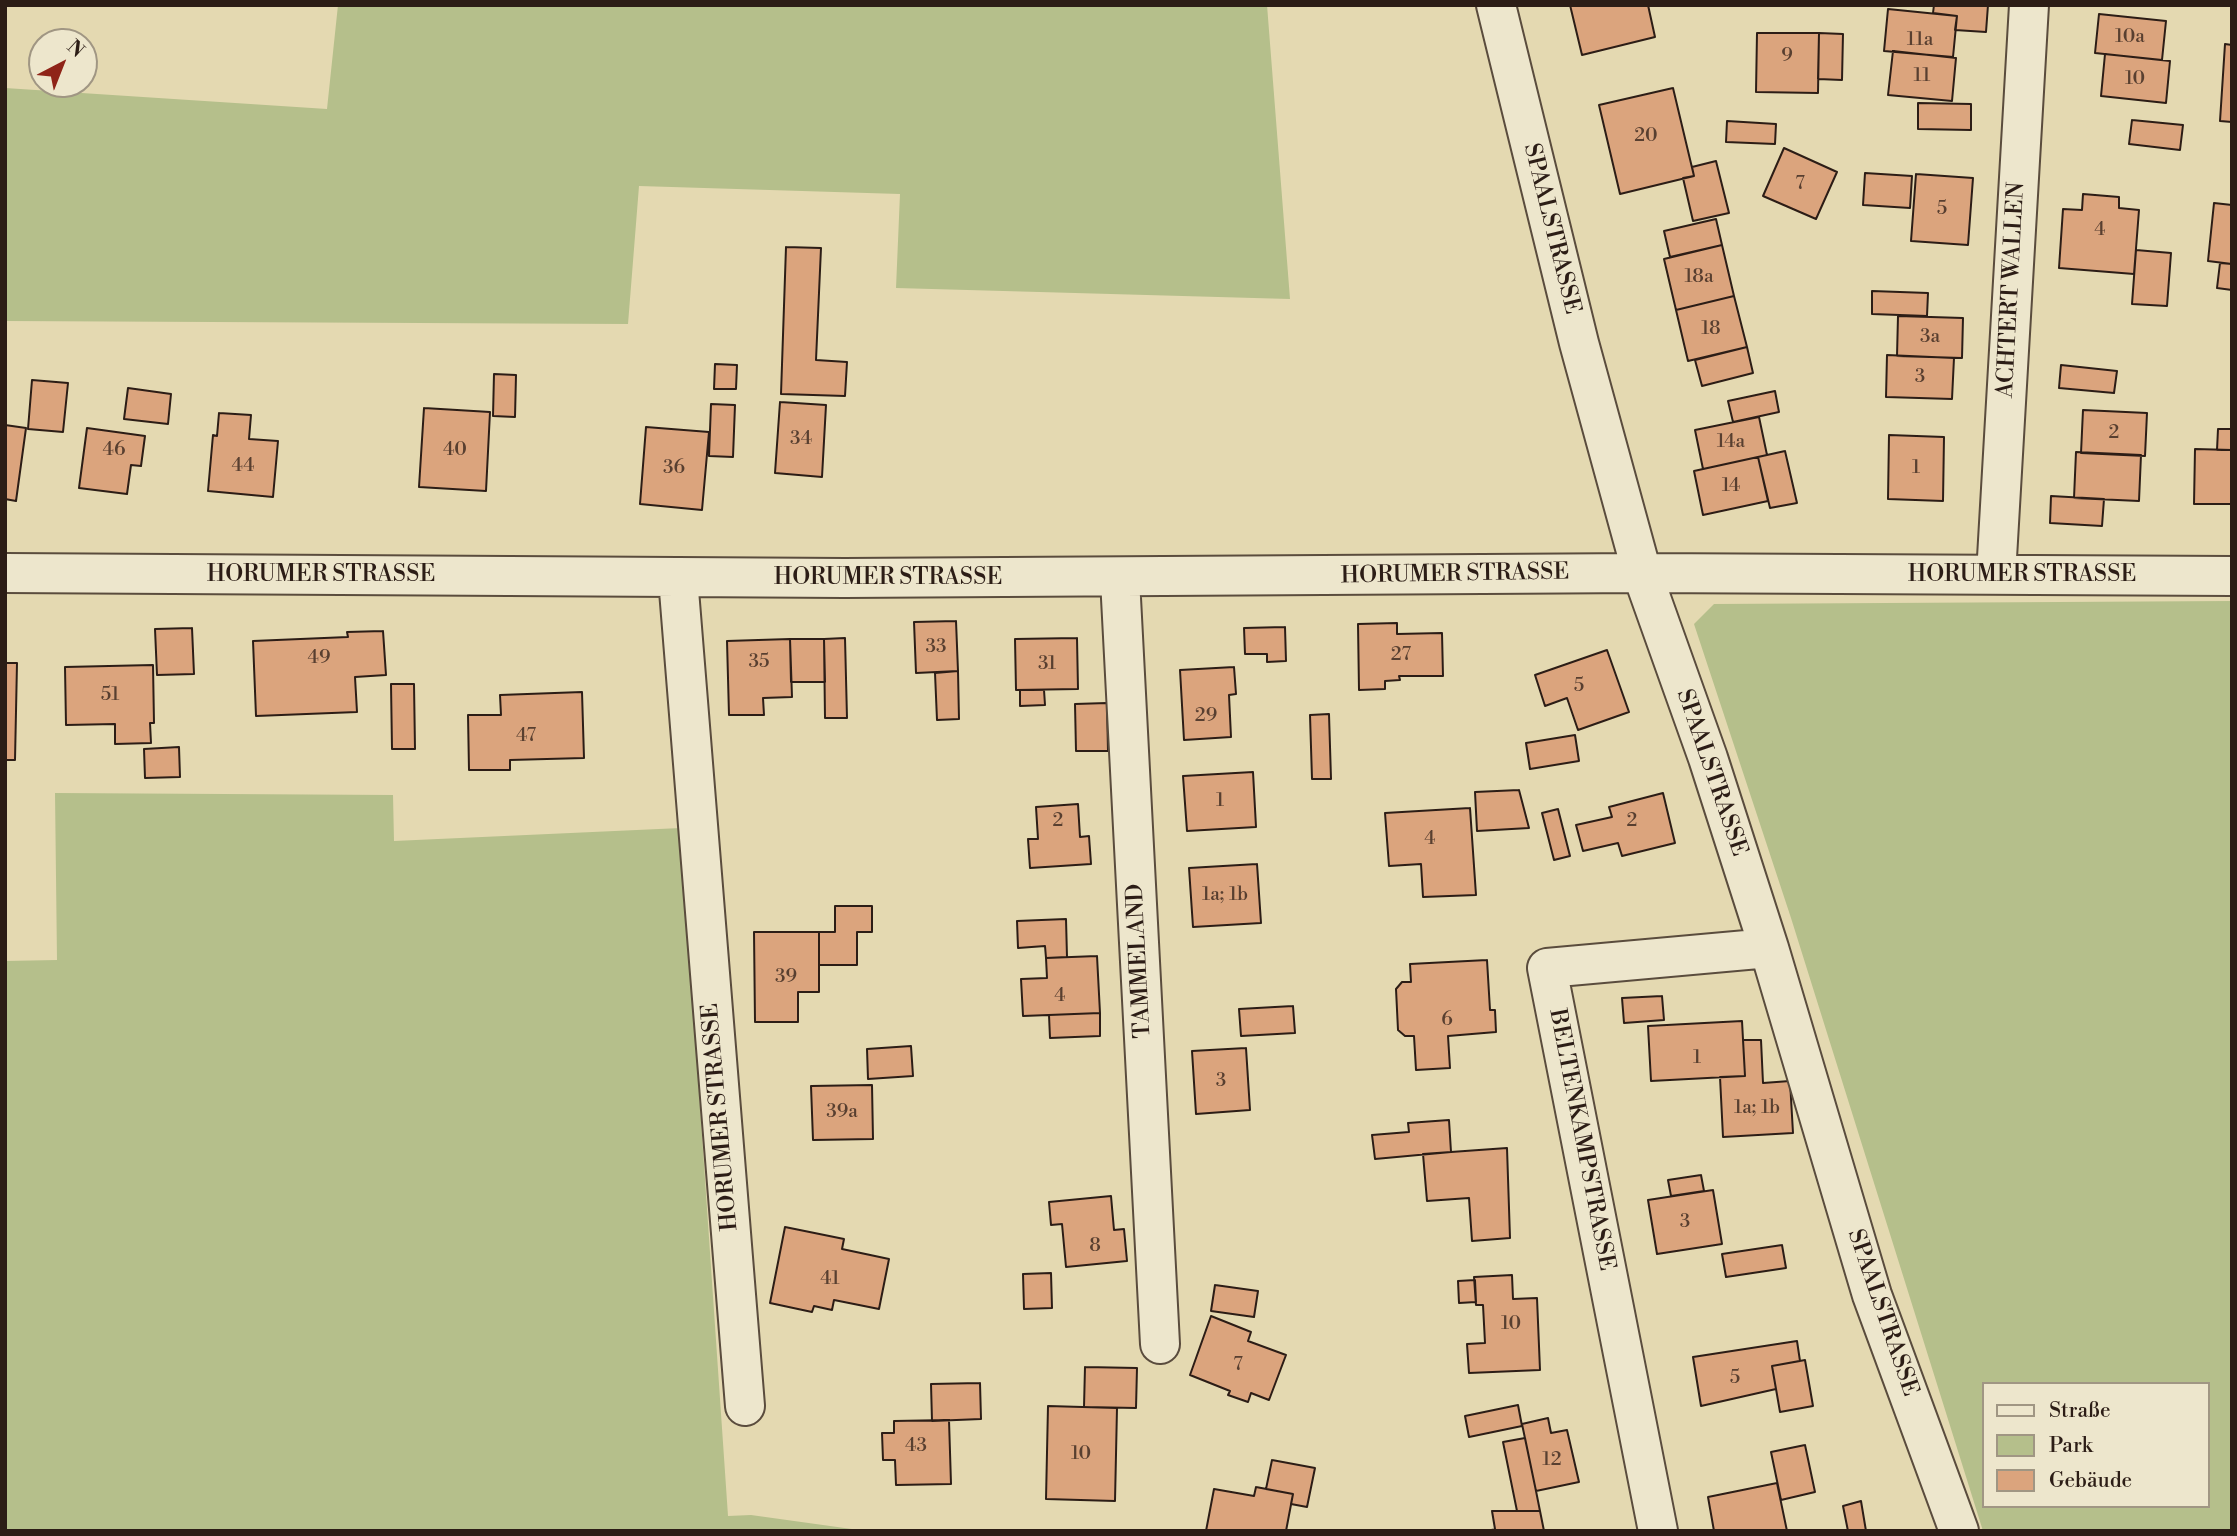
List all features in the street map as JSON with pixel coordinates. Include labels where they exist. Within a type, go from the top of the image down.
[{"type":"street","name":"SPAALSTRASSE","points":[[1496,5],[1579,342],[1642,573],[1708,758],[1769,948],[1872,1296],[1959,1531]]},
{"type":"street","name":"ACHTERT WALLEN","points":[[1996,575],[2029,5]]},
{"type":"street","name":"HORUMER STRASSE","points":[[5,573],[1120,579],[1642,573],[2232,576]]},
{"type":"street","name":"HORUMER STRASSE","points":[[678,578],[745,1406]]},
{"type":"street","name":"TAMMELAND","points":[[1120,579],[1160,1344]]},
{"type":"street","name":"BELTENKAMPSTRASSE","points":[[1658,1531],[1547,968],[1769,948]]},
{"type":"green space","points":[[338,5],[1267,5],[1290,299],[896,288],[900,194],[639,186],[628,324],[5,321],[5,88],[28,90],[28,98],[98,98],[98,94],[327,109]]},
{"type":"green space","points":[[2232,601],[2232,1531],[1983,1531],[1791,918],[1694,624],[1714,604]]},
{"type":"green space","points":[[55,793],[393,795],[394,841],[681,828],[728,1516],[751,1515],[866,1531],[5,1531],[5,961],[57,960]]},
{"type":"building","points":[[1570,5],[1648,5],[1655,37],[1582,55]]},
{"type":"building","points":[[1934,5],[1988,5],[1986,32],[1955,30],[1957,16],[1933,13]]},
{"type":"building","points":[[1888,9],[1957,16],[1953,57],[1884,51]]},
{"type":"building","points":[[2099,14],[2166,21],[2162,60],[2095,53]]},
{"type":"building","points":[[1757,33],[1819,33],[1818,93],[1756,92]]},
{"type":"building","points":[[1819,33],[1843,34],[1842,80],[1818,79]]},
{"type":"building","points":[[2225,44],[2232,45],[2232,122],[2220,121]]},
{"type":"building","points":[[1893,51],[1956,58],[1952,101],[1888,95]]},
{"type":"building","points":[[2105,54],[2170,61],[2166,103],[2101,96]]},
{"type":"building","points":[[1673,88],[1694,176],[1620,194],[1599,105]]},
{"type":"building","points":[[1918,103],[1971,104],[1971,130],[1918,129]]},
{"type":"building","points":[[2132,120],[2183,125],[2180,150],[2129,144]]},
{"type":"building","points":[[1727,121],[1776,124],[1775,144],[1726,142]]},
{"type":"building","points":[[1784,148],[1837,172],[1816,219],[1763,196]]},
{"type":"building","points":[[1716,161],[1729,213],[1693,221],[1683,178],[1694,176],[1692,167]]},
{"type":"building","points":[[1865,173],[1912,176],[1910,208],[1863,205]]},
{"type":"building","points":[[1916,174],[1973,178],[1968,245],[1911,241]]},
{"type":"building","points":[[2083,194],[2119,197],[2119,208],[2139,210],[2134,274],[2059,268],[2063,209],[2082,210]]},
{"type":"building","points":[[2214,203],[2232,205],[2232,264],[2208,261]]},
{"type":"building","points":[[1716,219],[1722,245],[1670,257],[1664,231]]},
{"type":"building","points":[[1722,245],[1734,296],[1676,310],[1664,259]]},
{"type":"building","points":[[786,247],[821,248],[816,360],[847,362],[845,396],[781,394]]},
{"type":"building","points":[[2136,250],[2171,253],[2167,306],[2132,304]]},
{"type":"building","points":[[2220,263],[2232,264],[2232,290],[2217,288]]},
{"type":"building","points":[[1872,291],[1928,293],[1927,316],[1872,314]]},
{"type":"building","points":[[1734,296],[1747,347],[1688,361],[1676,310]]},
{"type":"building","points":[[1898,316],[1963,318],[1962,358],[1897,356]]},
{"type":"building","points":[[1747,347],[1753,373],[1702,386],[1695,360]]},
{"type":"building","points":[[1887,355],[1954,358],[1952,399],[1886,397]]},
{"type":"building","points":[[715,364],[737,365],[736,389],[714,389]]},
{"type":"building","points":[[2061,365],[2117,371],[2114,393],[2059,388]]},
{"type":"building","points":[[494,374],[516,375],[515,417],[493,416]]},
{"type":"building","points":[[32,380],[68,383],[63,432],[28,429]]},
{"type":"building","points":[[128,388],[171,394],[168,424],[124,419]]},
{"type":"building","points":[[1775,391],[1779,412],[1733,422],[1728,401]]},
{"type":"building","points":[[780,402],[826,405],[822,477],[775,473]]},
{"type":"building","points":[[711,404],[735,405],[733,457],[709,456]]},
{"type":"building","points":[[424,408],[490,412],[486,491],[419,487]]},
{"type":"building","points":[[2083,410],[2147,413],[2145,456],[2081,453]]},
{"type":"building","points":[[219,413],[251,415],[249,439],[278,441],[273,497],[208,491],[213,435],[217,436]]},
{"type":"building","points":[[1759,417],[1767,455],[1703,469],[1695,430]]},
{"type":"building","points":[[5,425],[26,428],[16,501],[5,499]]},
{"type":"building","points":[[646,427],[709,432],[702,510],[640,504]]},
{"type":"building","points":[[87,428],[145,436],[141,466],[131,465],[127,494],[79,488]]},
{"type":"building","points":[[2218,429],[2232,429],[2232,450],[2217,450]]},
{"type":"building","points":[[1889,435],[1944,437],[1943,501],[1888,499]]},
{"type":"building","points":[[2195,449],[2232,450],[2232,504],[2194,504]]},
{"type":"building","points":[[1785,451],[1797,503],[1770,508],[1758,457]]},
{"type":"building","points":[[2076,452],[2141,455],[2139,501],[2074,498]]},
{"type":"building","points":[[1758,457],[1768,501],[1703,515],[1694,471]]},
{"type":"building","points":[[2051,496],[2104,499],[2102,526],[2050,523]]},
{"type":"building","points":[[956,621],[958,671],[916,673],[914,622]]},
{"type":"building","points":[[1397,623],[1397,634],[1442,633],[1443,676],[1399,676],[1400,680],[1385,681],[1385,689],[1359,690],[1358,624]]},
{"type":"building","points":[[1285,627],[1286,661],[1267,662],[1267,654],[1245,654],[1244,628]]},
{"type":"building","points":[[192,628],[194,674],[157,675],[155,629]]},
{"type":"building","points":[[383,631],[386,675],[355,677],[357,712],[256,716],[253,641],[348,637],[347,632]]},
{"type":"building","points":[[845,638],[847,718],[825,718],[824,639]]},
{"type":"building","points":[[1077,638],[1078,689],[1016,690],[1015,639]]},
{"type":"building","points":[[790,639],[792,697],[763,698],[764,715],[729,715],[727,641]]},
{"type":"building","points":[[790,639],[824,639],[825,682],[791,682]]},
{"type":"building","points":[[1607,650],[1629,712],[1578,730],[1567,698],[1545,706],[1535,675]]},
{"type":"building","points":[[5,663],[17,663],[15,760],[5,760]]},
{"type":"building","points":[[153,665],[154,723],[150,723],[151,743],[115,744],[115,724],[66,725],[65,667]]},
{"type":"building","points":[[1234,667],[1236,694],[1229,695],[1231,737],[1184,740],[1180,670]]},
{"type":"building","points":[[958,671],[959,719],[937,720],[935,673]]},
{"type":"building","points":[[391,684],[414,684],[415,749],[392,749]]},
{"type":"building","points":[[1020,690],[1044,690],[1045,705],[1020,706]]},
{"type":"building","points":[[582,692],[584,758],[510,760],[510,770],[469,770],[468,715],[501,715],[500,695]]},
{"type":"building","points":[[1107,703],[1108,751],[1076,751],[1075,704]]},
{"type":"building","points":[[1329,714],[1331,779],[1312,779],[1310,715]]},
{"type":"building","points":[[1575,735],[1579,761],[1530,769],[1526,743]]},
{"type":"building","points":[[179,747],[180,777],[145,778],[144,749]]},
{"type":"building","points":[[1253,772],[1256,827],[1187,831],[1183,776]]},
{"type":"building","points":[[1519,790],[1529,828],[1477,831],[1475,792]]},
{"type":"building","points":[[1663,793],[1675,843],[1622,856],[1618,843],[1583,851],[1576,825],[1612,817],[1609,807]]},
{"type":"building","points":[[1078,804],[1080,837],[1089,836],[1091,864],[1030,868],[1028,839],[1038,839],[1036,807]]},
{"type":"building","points":[[1470,808],[1476,895],[1423,897],[1421,864],[1389,866],[1385,813]]},
{"type":"building","points":[[1558,809],[1570,856],[1554,860],[1542,813]]},
{"type":"building","points":[[1257,864],[1261,923],[1193,927],[1189,868]]},
{"type":"building","points":[[835,906],[872,906],[872,932],[857,932],[857,965],[819,965],[819,932],[835,932]]},
{"type":"building","points":[[1066,919],[1067,957],[1046,958],[1045,946],[1018,948],[1017,921]]},
{"type":"building","points":[[754,932],[819,932],[819,992],[798,992],[798,1022],[755,1022]]},
{"type":"building","points":[[1097,956],[1100,1013],[1023,1016],[1021,979],[1047,978],[1046,958]]},
{"type":"building","points":[[1487,960],[1490,1010],[1495,1010],[1496,1032],[1448,1036],[1450,1068],[1416,1070],[1414,1036],[1405,1036],[1398,1030],[1396,989],[1402,982],[1411,982],[1410,964]]},
{"type":"building","points":[[1662,996],[1664,1020],[1624,1023],[1622,998]]},
{"type":"building","points":[[1293,1006],[1295,1033],[1241,1036],[1239,1009]]},
{"type":"building","points":[[1100,1013],[1100,1036],[1050,1038],[1049,1015]]},
{"type":"building","points":[[1742,1021],[1745,1076],[1651,1081],[1648,1026]]},
{"type":"building","points":[[1743,1040],[1761,1040],[1763,1083],[1790,1081],[1793,1133],[1723,1137],[1720,1077],[1745,1076]]},
{"type":"building","points":[[911,1046],[913,1076],[868,1079],[867,1049]]},
{"type":"building","points":[[1246,1048],[1250,1110],[1196,1114],[1192,1051]]},
{"type":"building","points":[[872,1085],[873,1139],[813,1140],[811,1086]]},
{"type":"building","points":[[1449,1120],[1451,1152],[1375,1159],[1372,1135],[1409,1132],[1408,1123]]},
{"type":"building","points":[[1507,1148],[1510,1238],[1472,1241],[1469,1198],[1427,1201],[1423,1154]]},
{"type":"building","points":[[1701,1175],[1704,1191],[1671,1196],[1668,1180]]},
{"type":"building","points":[[1713,1190],[1722,1244],[1657,1254],[1648,1200]]},
{"type":"building","points":[[1111,1196],[1114,1230],[1124,1229],[1127,1261],[1066,1267],[1062,1224],[1051,1225],[1049,1202]]},
{"type":"building","points":[[785,1227],[844,1239],[842,1249],[889,1259],[879,1309],[834,1300],[832,1310],[814,1306],[812,1312],[770,1303]]},
{"type":"building","points":[[1782,1245],[1786,1268],[1726,1277],[1722,1254]]},
{"type":"building","points":[[1051,1273],[1052,1308],[1024,1309],[1023,1274]]},
{"type":"building","points":[[1512,1275],[1513,1299],[1537,1298],[1540,1370],[1469,1373],[1467,1344],[1485,1343],[1483,1305],[1476,1305],[1474,1277]]},
{"type":"building","points":[[1475,1280],[1476,1302],[1459,1303],[1458,1281]]},
{"type":"building","points":[[1215,1285],[1258,1291],[1254,1317],[1211,1311]]},
{"type":"building","points":[[1211,1316],[1251,1332],[1248,1341],[1286,1355],[1269,1400],[1251,1393],[1248,1402],[1228,1395],[1230,1391],[1190,1375]]},
{"type":"building","points":[[1797,1341],[1800,1361],[1772,1366],[1776,1389],[1701,1406],[1693,1357]]},
{"type":"building","points":[[1805,1360],[1813,1406],[1780,1412],[1772,1366]]},
{"type":"building","points":[[1085,1367],[1137,1368],[1136,1408],[1084,1407]]},
{"type":"building","points":[[980,1383],[981,1419],[932,1421],[931,1384]]},
{"type":"building","points":[[1518,1405],[1522,1426],[1469,1437],[1465,1416]]},
{"type":"building","points":[[1048,1406],[1117,1408],[1115,1501],[1046,1499]]},
{"type":"building","points":[[1548,1418],[1551,1433],[1567,1430],[1579,1482],[1536,1491],[1522,1424]]},
{"type":"building","points":[[949,1420],[951,1484],[896,1485],[895,1460],[883,1460],[882,1433],[894,1433],[894,1421]]},
{"type":"building","points":[[1525,1438],[1540,1511],[1517,1511],[1503,1442]]},
{"type":"building","points":[[1805,1445],[1815,1492],[1781,1500],[1771,1452]]},
{"type":"building","points":[[1272,1460],[1315,1468],[1307,1507],[1291,1504],[1293,1494],[1266,1489]]},
{"type":"building","points":[[1777,1483],[1787,1531],[1714,1531],[1708,1497]]},
{"type":"building","points":[[1256,1487],[1293,1494],[1286,1531],[1206,1531],[1214,1489],[1254,1496]]},
{"type":"building","points":[[1861,1501],[1866,1531],[1848,1531],[1843,1506]]},
{"type":"building","points":[[1492,1511],[1540,1511],[1544,1531],[1488,1531],[1495,1529]]}]
